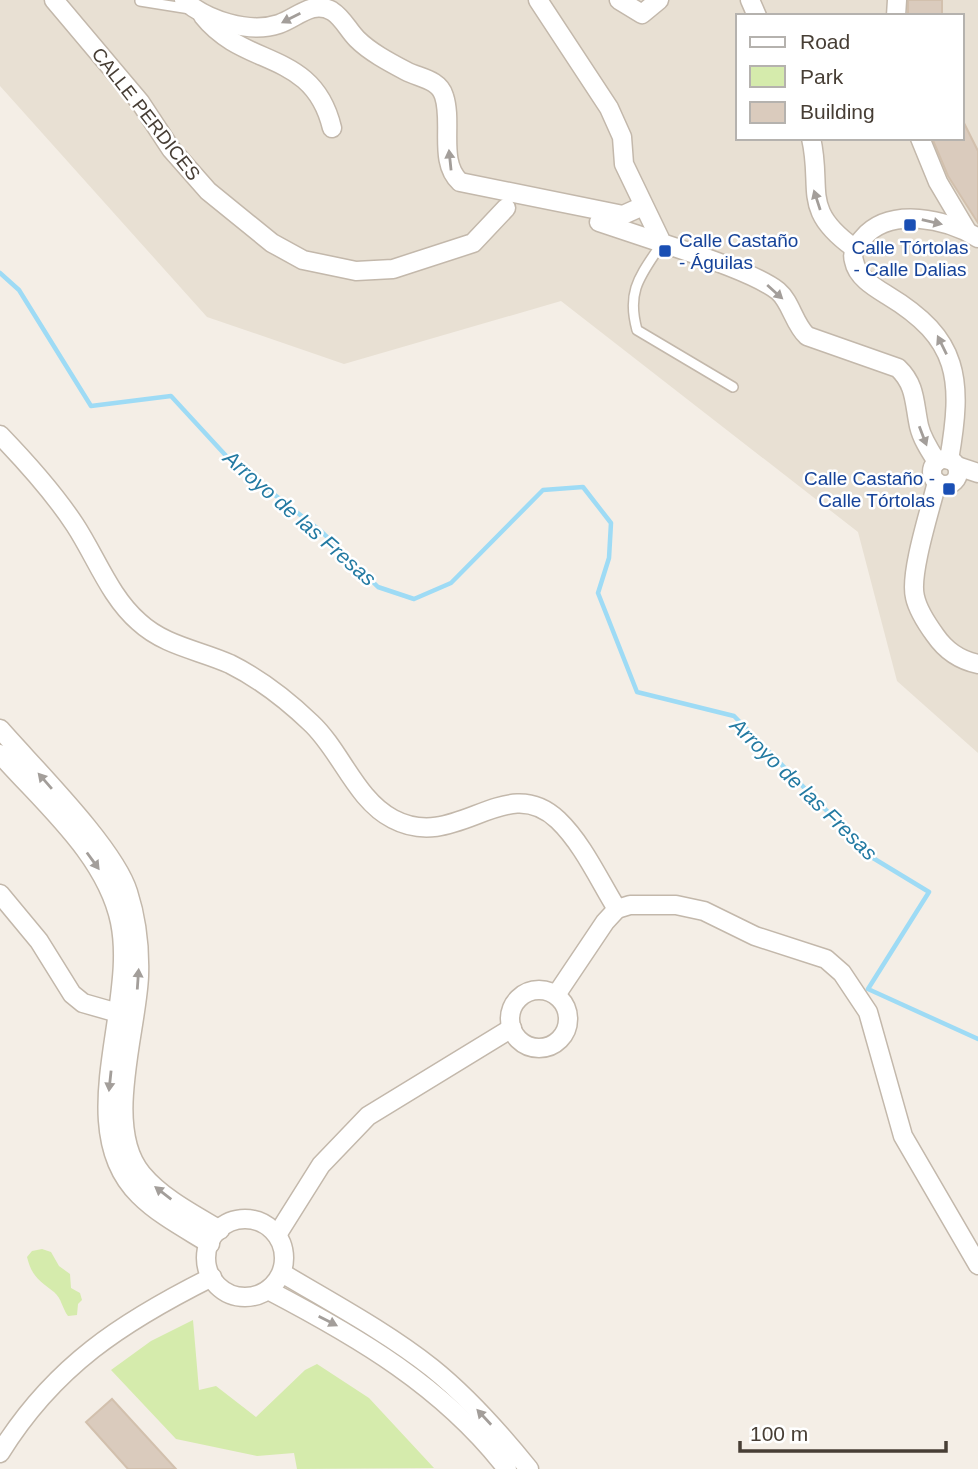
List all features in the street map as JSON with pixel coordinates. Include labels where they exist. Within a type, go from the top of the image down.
[{"type":"street","name":"CALLE PERDICES","points":[[54,0],[140,103],[171,149],[208,191],[272,243],[303,260],[356,271],[393,269],[473,243],[506,208]]},
{"type":"street","points":[[538,0],[609,108],[622,137],[624,164],[662,243]]},
{"type":"street","points":[[619,0],[642,14],[659,0]]},
{"type":"street","points":[[191,5],[235,25],[258,27],[276,25],[313,7],[332,12],[367,48],[409,73],[434,82],[444,94],[452,175],[460,182],[623,215],[643,206]]},
{"type":"street","points":[[191,5],[229,40],[294,72],[313,85],[323,99],[332,128]]},
{"type":"street","points":[[811,140],[813,188],[822,217],[854,248]]},
{"type":"street","points":[[921,140],[938,182],[972,234]]},
{"type":"street","points":[[487,186],[494,198],[506,208],[535,205],[633,231],[709,259],[780,293],[797,327],[807,336],[898,368],[908,377],[913,390],[919,428],[948,463],[978,472]]},
{"type":"street","points":[[948,463],[956,405],[953,375],[945,347],[932,327],[913,310],[863,279],[853,262],[854,248],[867,232],[893,220],[914,218],[972,234]]},
{"type":"street","points":[[0,435],[74,523],[123,606],[140,623],[181,647],[231,665],[289,702],[334,748],[378,809],[394,820],[416,827],[438,828],[457,825],[493,807],[510,803],[536,807],[557,819],[571,836],[617,909]]},
{"type":"street","points":[[948,463],[933,470],[937,482],[914,576],[914,596],[925,621],[939,641],[959,659],[978,664]]},
{"type":"street","points":[[0,729],[93,835],[114,863],[127,887],[139,946],[139,979],[123,1110],[125,1134],[140,1172],[215,1237]]},
{"type":"street","points":[[0,754],[81,846],[111,893],[120,920],[123,947],[107,1109],[109,1136],[116,1162],[141,1197],[215,1237]]},
{"type":"street","points":[[0,894],[39,941],[72,994],[83,1003],[118,1013]]},
{"type":"street","points":[[556,995],[617,909],[651,904],[704,911],[755,936],[811,951],[825,959],[842,974],[868,1012],[903,1136],[978,1265]]},
{"type":"street","points":[[539,990],[556,995],[566,1008],[568,1025],[553,1044],[545,1047],[528,1045],[521,1041],[512,1028],[512,1010],[522,996],[539,990]]},
{"type":"street","points":[[277,1235],[321,1165],[368,1115],[512,1028]]},
{"type":"street","points":[[253,1220],[266,1225],[277,1235],[284,1250],[282,1273],[268,1290],[241,1297],[225,1291],[212,1277],[207,1254],[215,1237],[235,1221],[253,1220]]},
{"type":"street","points":[[282,1273],[385,1334],[433,1369],[477,1409],[529,1469]]},
{"type":"street","points":[[0,1453],[20,1420],[44,1392],[101,1340],[148,1310],[212,1277]]},
{"type":"street","points":[[268,1290],[344,1330],[388,1357],[461,1419],[507,1469]]},
{"type":"lane","points":[[140,1],[191,5]]},
{"type":"lane","points":[[662,243],[638,281],[631,308],[637,330],[733,387]]},
{"type":"shaded area","points":[[0,0],[978,0],[978,753],[897,681],[858,532],[561,301],[344,364],[207,317],[0,86]]},
{"type":"green space","points":[[42,1249],[51,1252],[59,1266],[70,1274],[71,1288],[80,1293],[82,1300],[78,1304],[77,1315],[68,1316],[57,1295],[37,1278],[31,1269],[27,1257],[32,1251]]},
{"type":"green space","points":[[193,1320],[199,1390],[216,1386],[256,1417],[305,1370],[317,1364],[369,1398],[434,1468],[297,1469],[294,1453],[257,1456],[176,1439],[111,1370],[151,1341]]},
{"type":"building","points":[[908,0],[942,0],[942,14],[908,14]]},
{"type":"building","points":[[964,123],[978,151],[978,223],[948,176],[933,140],[964,140]]},
{"type":"building","points":[[112,1399],[176,1469],[128,1469],[86,1422]]},
{"type":"waterway","name":"Arroyo de las Fresas","points":[[0,273],[19,290],[91,406],[171,396],[229,459],[322,532],[378,587],[414,599],[451,583],[543,490],[583,487],[611,523],[609,558],[598,593],[637,692],[734,716],[873,858],[929,892],[868,989],[978,1039]]},
{"type":"place","name":"Calle Tórtolas - Calle Dalias","points":[[910,225]]},
{"type":"place","name":"Calle Castaño - Águilas","points":[[665,251]]},
{"type":"place","name":"Calle Castaño - Calle Tórtolas","points":[[949,489]]}]
